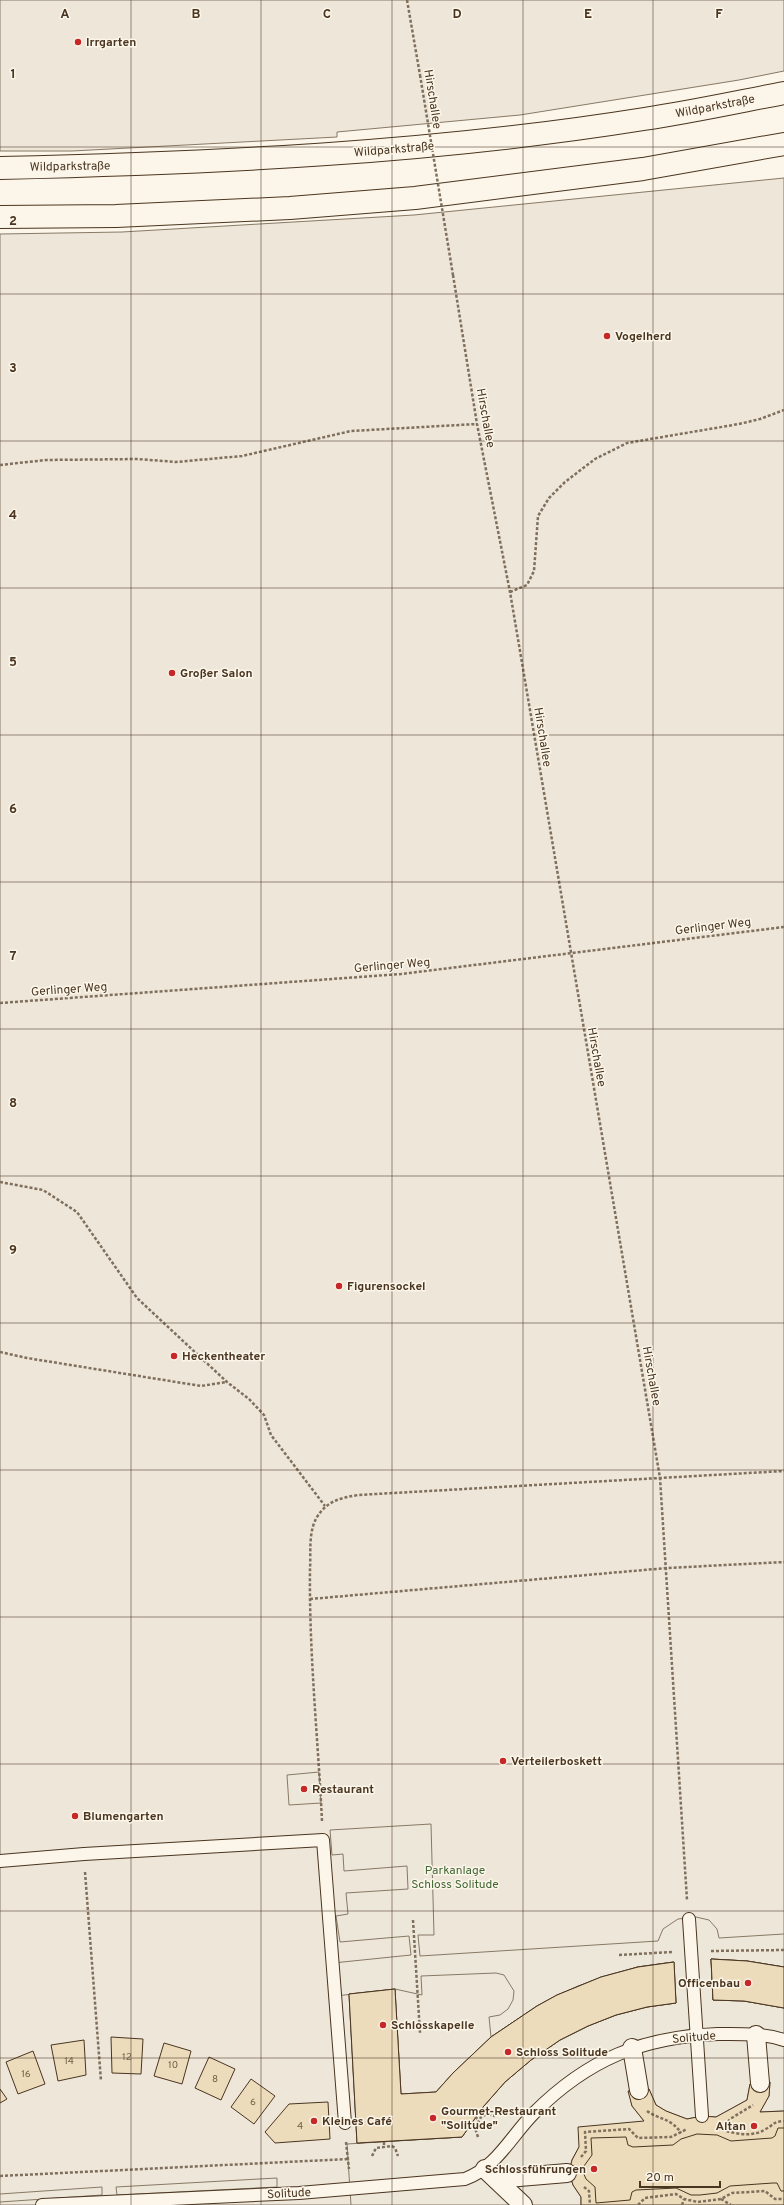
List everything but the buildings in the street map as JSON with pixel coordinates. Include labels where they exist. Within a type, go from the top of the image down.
[{"type":"highway","name":"Wildparkstraße","points":[[0,168],[105,166],[283,158],[391,150],[644,119],[784,93]]},
{"type":"highway","points":[[0,217],[116,216],[282,208],[414,198],[643,169],[784,144]]},
{"type":"street","points":[[756,2035],[760,2083]]},
{"type":"street","points":[[632,2048],[640,2090]]},
{"type":"street","name":"Solitude","points":[[491,2174],[573,2167]]},
{"type":"street","points":[[491,2174],[523,2205]]},
{"type":"lane","points":[[0,1861],[84,1854],[323,1840],[345,2122]]},
{"type":"lane","points":[[689,1919],[698,2035],[702,2116]]},
{"type":"lane","name":"Solitude","points":[[42,2205],[350,2189],[465,2179],[491,2174],[504,2150],[533,2114],[559,2090],[603,2060],[632,2048],[665,2039],[698,2035],[756,2035],[784,2040]]},
{"type":"path","name":"Hirschallee","points":[[407,0],[477,424],[510,592],[660,1478],[689,1919]]},
{"type":"path","points":[[510,592],[526,585],[534,571],[538,516],[549,498],[565,482],[595,459],[628,442],[738,424],[760,419],[784,410]]},
{"type":"path","points":[[0,465],[46,460],[138,459],[176,462],[242,456],[351,431],[477,424]]},
{"type":"path","name":"Gerlinger Weg","points":[[0,1003],[400,974],[784,926]]},
{"type":"path","points":[[0,1182],[43,1190],[77,1212],[138,1298],[227,1382],[249,1399],[264,1415],[271,1435],[325,1506]]},
{"type":"path","points":[[0,1352],[28,1358],[201,1386],[227,1382]]},
{"type":"path","points":[[323,1840],[310,1598],[311,1534],[316,1518],[325,1506],[338,1498],[358,1495],[784,1471]]},
{"type":"path","points":[[310,1598],[667,1568],[784,1562]]},
{"type":"path","points":[[84,1854],[101,2082]]},
{"type":"path","points":[[413,1920],[420,2033]]},
{"type":"path","points":[[619,1955],[692,1951],[784,1950]]},
{"type":"path","points":[[722,2130],[730,2119],[750,2109],[757,2102],[760,2094],[760,2083]]},
{"type":"path","points":[[640,2090],[642,2103],[648,2111],[657,2117],[672,2122],[681,2133]]},
{"type":"path","points":[[478,2137],[474,2130],[479,2120],[487,2114],[495,2116]]},
{"type":"path","points":[[475,2117],[479,2120]]},
{"type":"path","points":[[715,2128],[735,2135],[764,2131],[774,2122],[784,2121]]},
{"type":"path","points":[[573,2167],[586,2151],[585,2132],[629,2129],[638,2138],[671,2137],[692,2127]]},
{"type":"path","points":[[346,2144],[350,2189]]},
{"type":"path","points":[[372,2156],[374,2149],[384,2146],[395,2148],[398,2156]]},
{"type":"path","points":[[0,2176],[348,2159]]},
{"type":"path","points":[[583,2186],[589,2191],[590,2205]]},
{"type":"path","points":[[638,2205],[645,2198],[676,2194],[684,2199],[698,2202],[721,2199],[732,2193],[765,2191],[775,2199],[784,2199]]},
{"type":"path","points":[[682,2205],[684,2199]]},
{"type":"path","points":[[721,2199],[731,2205]]},
{"type":"green space","points":[[0,0],[784,0],[784,71],[739,80],[520,115],[337,132],[337,137],[72,151],[0,151]]},
{"type":"green space","name":"Parkanlage Schloss Solitude","points":[[784,178],[784,2205],[0,2205],[0,234],[122,232],[414,215]]},
{"type":"shaded area","name":"Restaurant","points":[[319,1772],[321,1803],[289,1805],[287,1775]]},
{"type":"shaded area","points":[[431,1824],[434,1935],[418,1935],[420,1956],[658,1941],[663,1929],[678,1919],[696,1917],[709,1920],[717,1929],[719,1938],[784,1934],[784,1967],[747,1961],[711,1959],[713,2000],[744,2001],[784,2008],[784,2111],[760,2112],[769,2096],[770,2082],[750,2084],[747,2100],[716,2117],[702,2116],[687,2119],[666,2111],[656,2105],[649,2089],[629,2091],[632,2106],[644,2121],[579,2147],[572,2160],[569,2172],[573,2185],[581,2197],[581,2205],[351,2205],[347,2144],[462,2137],[483,2107],[505,2082],[531,2060],[560,2040],[588,2026],[616,2015],[647,2007],[676,2003],[673,1962],[637,1967],[578,1986],[537,2006],[491,2037],[489,2017],[500,2015],[508,2009],[513,2000],[514,1991],[504,1975],[496,1973],[421,1976],[422,1995],[395,1989],[336,1996],[333,1963],[411,1955],[409,1936],[340,1942],[336,1916],[348,1914],[346,1893],[408,1889],[407,1866],[344,1871],[343,1854],[332,1855],[330,1830]]},
{"type":"shaded area","points":[[277,2178],[277,2187],[117,2195],[116,2187]]},
{"type":"shaded area","points":[[102,2187],[102,2195],[0,2202],[0,2194]]},
{"type":"place","name":"Irrgarten","points":[[78,42]]},
{"type":"place","name":"Vogelherd","points":[[607,336]]},
{"type":"place","name":"Großer Salon","points":[[172,673]]},
{"type":"place","name":"Figurensockel","points":[[339,1286]]},
{"type":"place","name":"Heckentheater","points":[[174,1356]]},
{"type":"place","name":"Verteilerboskett","points":[[503,1761]]},
{"type":"place","name":"Restaurant","points":[[304,1789]]},
{"type":"place","name":"Blumengarten","points":[[75,1816]]},
{"type":"place","name":"Officenbau","points":[[748,1983]]},
{"type":"place","name":"Schlosskapelle","points":[[383,2025]]},
{"type":"place","name":"Schloss Solitude","points":[[508,2052]]},
{"type":"place","name":"Gourmet-Restaurant \"Solitude\"","points":[[433,2118]]},
{"type":"place","name":"Kleines Café","points":[[314,2121]]},
{"type":"place","name":"Altan","points":[[754,2126]]},
{"type":"place","name":"Schlossführungen","points":[[594,2169]]}]
